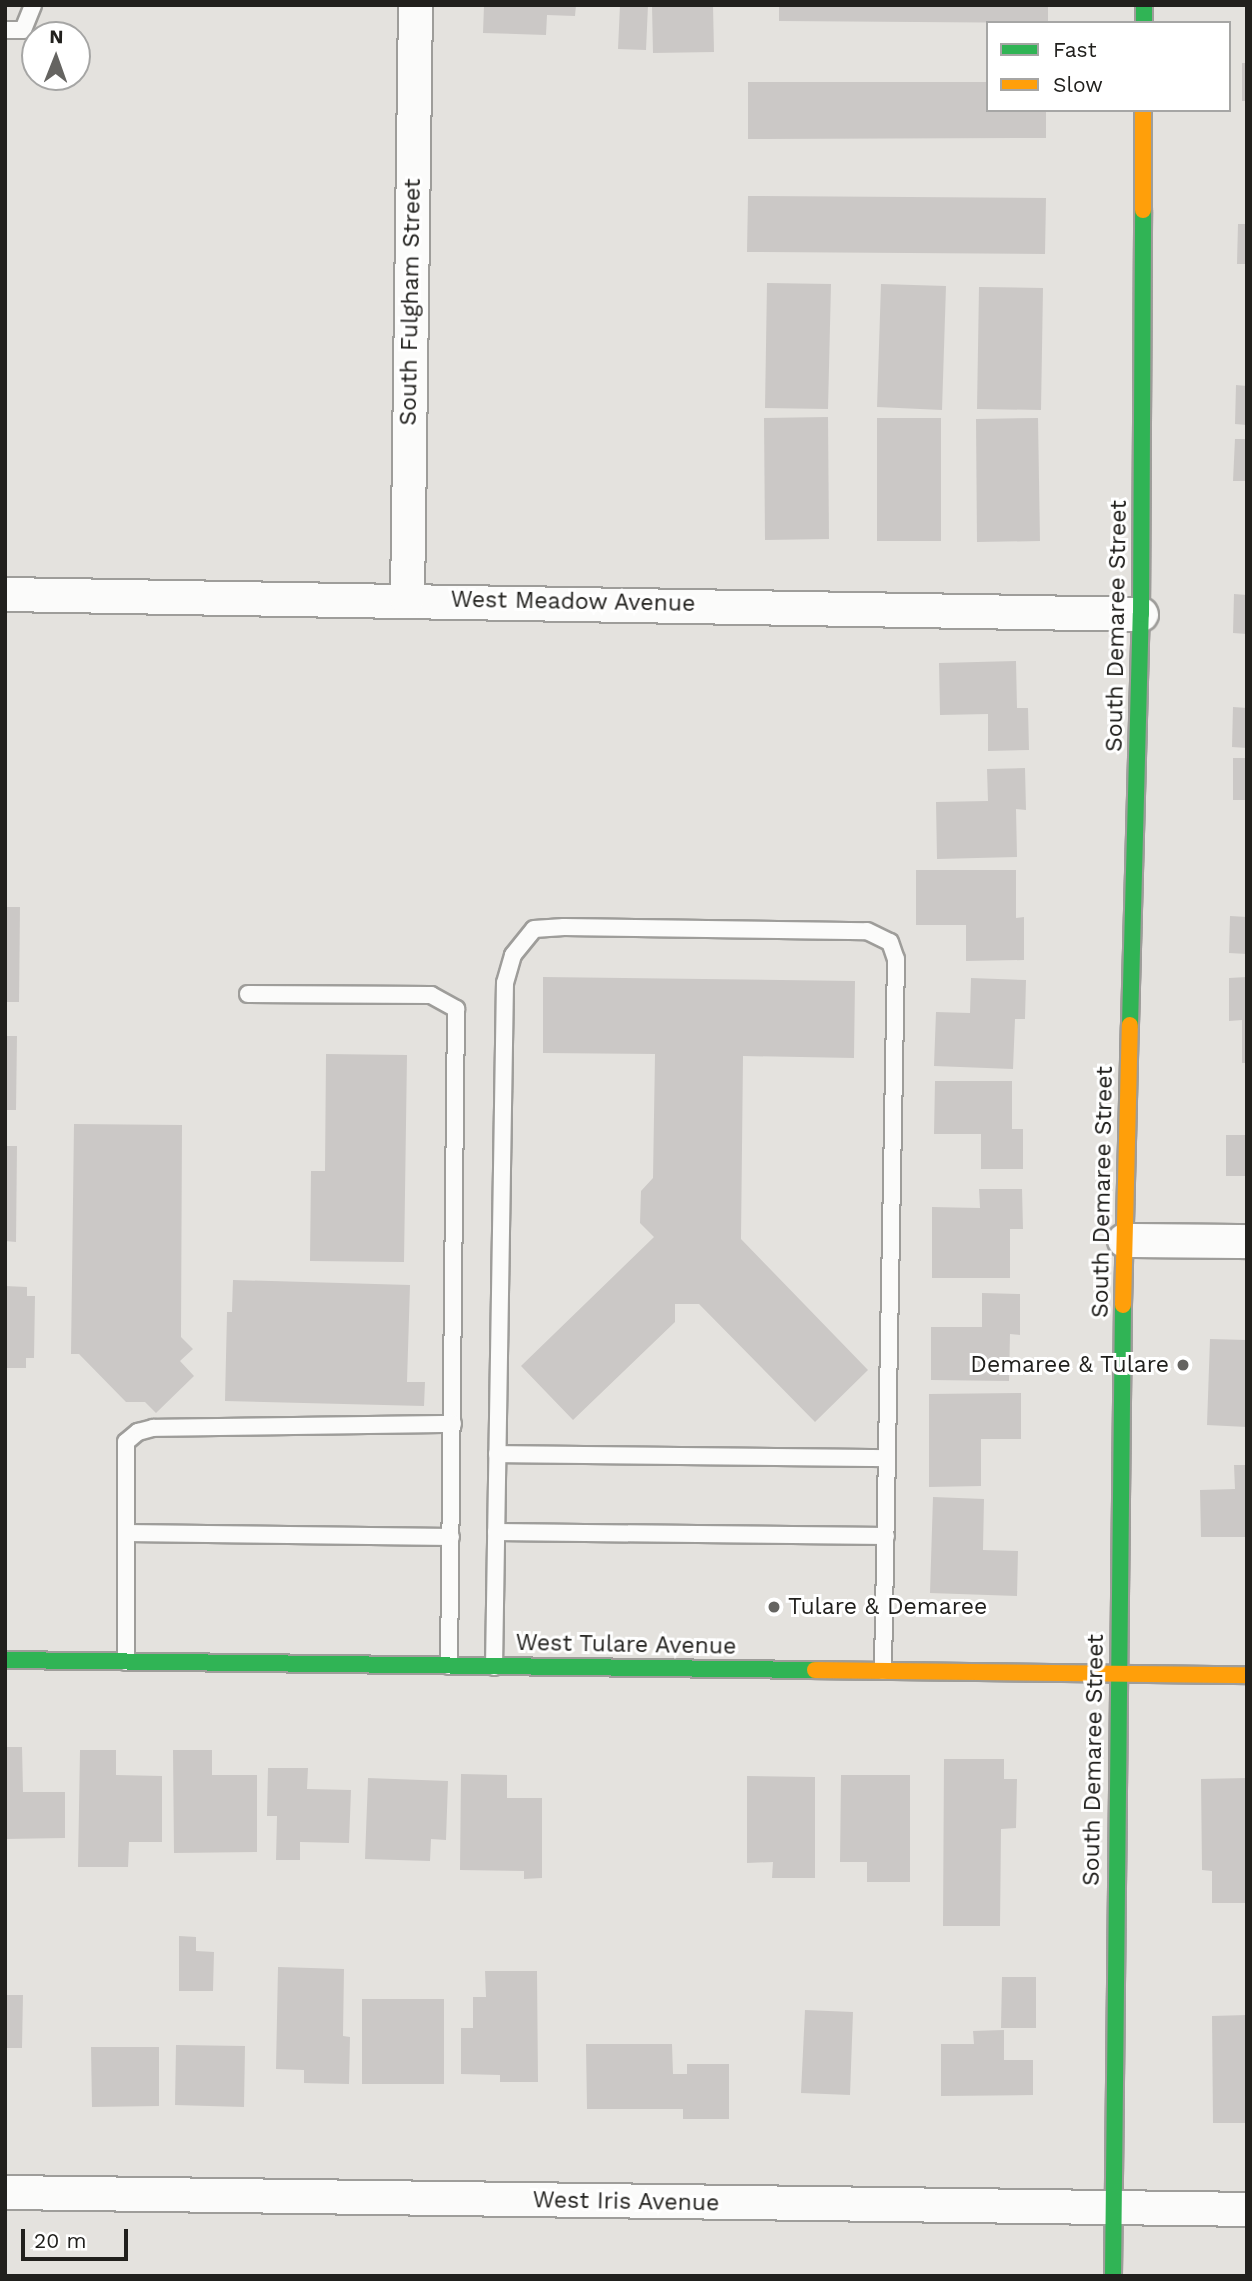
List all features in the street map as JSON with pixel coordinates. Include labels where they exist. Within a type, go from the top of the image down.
[{"type":"main road","name":"South Demaree Street","points":[[1113,2276],[1117,1674],[1124,1240],[1141,614],[1143,112]]},
{"type":"main road","name":"West Tulare Avenue","points":[[5,1660],[1247,1675]]},
{"type":"street","name":"South Fulgham Street","points":[[407,599],[415,5]]},
{"type":"street","name":"West Meadow Avenue","points":[[5,594],[1141,614]]},
{"type":"street","points":[[1124,1240],[1247,1241]]},
{"type":"street","name":"West Iris Avenue","points":[[5,2192],[1247,2209]]},
{"type":"lane","points":[[5,30],[23,30],[33,5]]},
{"type":"lane","points":[[494,1667],[505,983],[513,955],[534,929],[867,930],[890,942],[896,959],[883,1671]]},
{"type":"lane","points":[[248,994],[432,995],[456,1009],[449,1666]]},
{"type":"lane","points":[[126,1662],[126,1441],[138,1432],[153,1428],[453,1424]]},
{"type":"lane","points":[[497,1454],[887,1458]]},
{"type":"lane","points":[[496,1532],[886,1536]]},
{"type":"lane","points":[[126,1533],[451,1537]]},
{"type":"building","points":[[484,5],[576,5],[575,16],[547,15],[546,35],[483,33]]},
{"type":"building","points":[[620,5],[648,5],[646,50],[618,49]]},
{"type":"building","points":[[652,5],[713,5],[714,52],[653,53]]},
{"type":"building","points":[[779,5],[1048,5],[1048,21],[779,21]]},
{"type":"building","points":[[1242,63],[1247,63],[1247,101],[1242,101]]},
{"type":"building","points":[[748,82],[986,82],[986,112],[1046,112],[1046,138],[748,139]]},
{"type":"building","points":[[748,196],[1046,198],[1045,254],[747,252]]},
{"type":"building","points":[[1238,224],[1247,224],[1247,264],[1237,264]]},
{"type":"building","points":[[767,283],[831,284],[828,409],[765,408]]},
{"type":"building","points":[[881,284],[946,286],[942,410],[877,407]]},
{"type":"building","points":[[979,287],[1043,288],[1041,410],[977,409]]},
{"type":"building","points":[[1236,385],[1247,386],[1247,425],[1235,424]]},
{"type":"building","points":[[828,417],[829,539],[765,540],[764,418]]},
{"type":"building","points":[[877,418],[941,418],[941,541],[877,541]]},
{"type":"building","points":[[1038,418],[1040,541],[977,542],[976,419]]},
{"type":"building","points":[[1235,439],[1247,439],[1247,481],[1233,481]]},
{"type":"building","points":[[1234,594],[1247,595],[1247,634],[1233,633]]},
{"type":"building","points":[[1016,661],[1017,708],[1028,708],[1029,750],[988,751],[988,714],[940,715],[939,663]]},
{"type":"building","points":[[1233,707],[1247,708],[1247,748],[1232,747]]},
{"type":"building","points":[[1233,758],[1247,758],[1247,800],[1233,800]]},
{"type":"building","points":[[1025,768],[1026,810],[1016,809],[1017,857],[937,859],[936,802],[988,801],[987,769]]},
{"type":"building","points":[[916,870],[1016,870],[1016,918],[1024,917],[1024,960],[966,961],[966,925],[916,925]]},
{"type":"building","points":[[5,907],[20,907],[19,1002],[5,1002]]},
{"type":"building","points":[[1230,916],[1247,917],[1247,954],[1229,953]]},
{"type":"building","points":[[543,977],[855,981],[854,1058],[743,1056],[741,1239],[868,1370],[815,1422],[699,1304],[675,1304],[675,1322],[573,1420],[521,1366],[654,1237],[640,1223],[641,1191],[653,1178],[655,1054],[543,1053]]},
{"type":"building","points":[[1247,977],[1247,1063],[1242,1063],[1242,1020],[1229,1021],[1229,978]]},
{"type":"building","points":[[971,978],[1026,980],[1025,1019],[1015,1019],[1013,1069],[934,1066],[936,1012],[970,1013]]},
{"type":"building","points":[[5,1036],[17,1036],[16,1110],[5,1110]]},
{"type":"building","points":[[326,1054],[407,1055],[404,1262],[310,1261],[311,1171],[325,1171]]},
{"type":"building","points":[[935,1081],[1012,1081],[1012,1129],[1023,1129],[1023,1169],[981,1169],[981,1134],[934,1134]]},
{"type":"building","points":[[74,1124],[182,1125],[181,1337],[193,1349],[180,1361],[194,1376],[156,1413],[145,1402],[126,1402],[79,1354],[71,1354]]},
{"type":"building","points":[[1226,1135],[1247,1135],[1247,1176],[1226,1176]]},
{"type":"building","points":[[5,1146],[17,1146],[16,1242],[5,1241]]},
{"type":"building","points":[[979,1189],[1022,1189],[1023,1229],[1010,1229],[1010,1278],[932,1278],[932,1207],[980,1208]]},
{"type":"building","points":[[233,1280],[410,1285],[407,1382],[425,1382],[424,1406],[225,1401],[227,1312],[232,1312]]},
{"type":"building","points":[[5,1286],[27,1287],[27,1296],[35,1296],[34,1358],[26,1358],[26,1368],[5,1368]]},
{"type":"building","points":[[982,1293],[1020,1294],[1020,1335],[1010,1334],[1009,1381],[931,1380],[931,1327],[982,1327]]},
{"type":"building","points":[[1210,1339],[1247,1340],[1247,1427],[1207,1425]]},
{"type":"building","points":[[1021,1393],[1021,1439],[981,1439],[981,1486],[929,1487],[929,1394]]},
{"type":"building","points":[[1234,1465],[1247,1465],[1247,1537],[1201,1537],[1200,1490],[1235,1489]]},
{"type":"building","points":[[933,1497],[984,1499],[983,1550],[1018,1551],[1017,1596],[930,1593]]},
{"type":"building","points":[[5,1747],[22,1747],[23,1792],[65,1792],[65,1838],[5,1839]]},
{"type":"building","points":[[80,1750],[116,1750],[116,1775],[162,1776],[162,1842],[129,1842],[128,1867],[78,1867]]},
{"type":"building","points":[[173,1750],[212,1750],[212,1775],[257,1775],[257,1852],[174,1853]]},
{"type":"building","points":[[944,1759],[1004,1759],[1004,1779],[1017,1779],[1016,1828],[1001,1829],[1000,1926],[943,1926]]},
{"type":"building","points":[[268,1768],[308,1768],[307,1789],[351,1790],[349,1843],[300,1842],[300,1860],[276,1860],[277,1816],[267,1816]]},
{"type":"building","points":[[461,1774],[507,1775],[507,1798],[542,1798],[542,1878],[524,1879],[524,1871],[460,1870]]},
{"type":"building","points":[[841,1775],[910,1775],[910,1882],[867,1882],[867,1862],[840,1862]]},
{"type":"building","points":[[747,1776],[815,1777],[815,1878],[772,1878],[773,1862],[747,1863]]},
{"type":"building","points":[[368,1778],[448,1781],[446,1840],[431,1839],[430,1861],[365,1859]]},
{"type":"building","points":[[1247,1778],[1247,1903],[1212,1903],[1212,1871],[1202,1870],[1201,1779]]},
{"type":"building","points":[[179,1936],[196,1937],[196,1951],[214,1952],[213,1991],[179,1991]]},
{"type":"building","points":[[278,1967],[344,1969],[343,2036],[350,2037],[349,2084],[304,2083],[304,2070],[276,2069]]},
{"type":"building","points":[[485,1971],[537,1971],[538,2082],[500,2082],[500,2075],[461,2074],[461,2028],[473,2028],[473,1997],[486,1997]]},
{"type":"building","points":[[1002,1977],[1036,1977],[1036,2028],[1001,2028]]},
{"type":"building","points":[[5,1995],[23,1995],[22,2048],[5,2048]]},
{"type":"building","points":[[362,1999],[444,1999],[444,2084],[362,2084]]},
{"type":"building","points":[[805,2010],[853,2012],[850,2095],[801,2093]]},
{"type":"building","points":[[1247,2015],[1247,2123],[1213,2123],[1212,2016]]},
{"type":"building","points":[[1004,2030],[1004,2060],[1033,2060],[1033,2095],[941,2096],[941,2044],[974,2044],[973,2031]]},
{"type":"building","points":[[586,2044],[672,2044],[673,2074],[687,2074],[687,2064],[729,2064],[729,2119],[683,2119],[683,2109],[587,2109]]},
{"type":"building","points":[[176,2045],[245,2046],[244,2107],[175,2105]]},
{"type":"building","points":[[91,2047],[159,2047],[159,2106],[92,2107]]},
{"type":"traffic: fast","points":[[1144,5],[1144,21]]},
{"type":"traffic: fast","points":[[1130,1025],[1141,614],[1143,210]]},
{"type":"traffic: fast","points":[[1113,2276],[1123,1305]]},
{"type":"traffic: fast","points":[[5,1660],[815,1670]]},
{"type":"traffic: slow","points":[[1143,112],[1143,210]]},
{"type":"traffic: slow","points":[[1123,1305],[1130,1025]]},
{"type":"traffic: slow","points":[[815,1670],[1247,1675]]},
{"type":"place","name":"Demaree & Tulare","points":[[1183,1365]]},
{"type":"place","name":"Tulare & Demaree","points":[[774,1607]]}]
